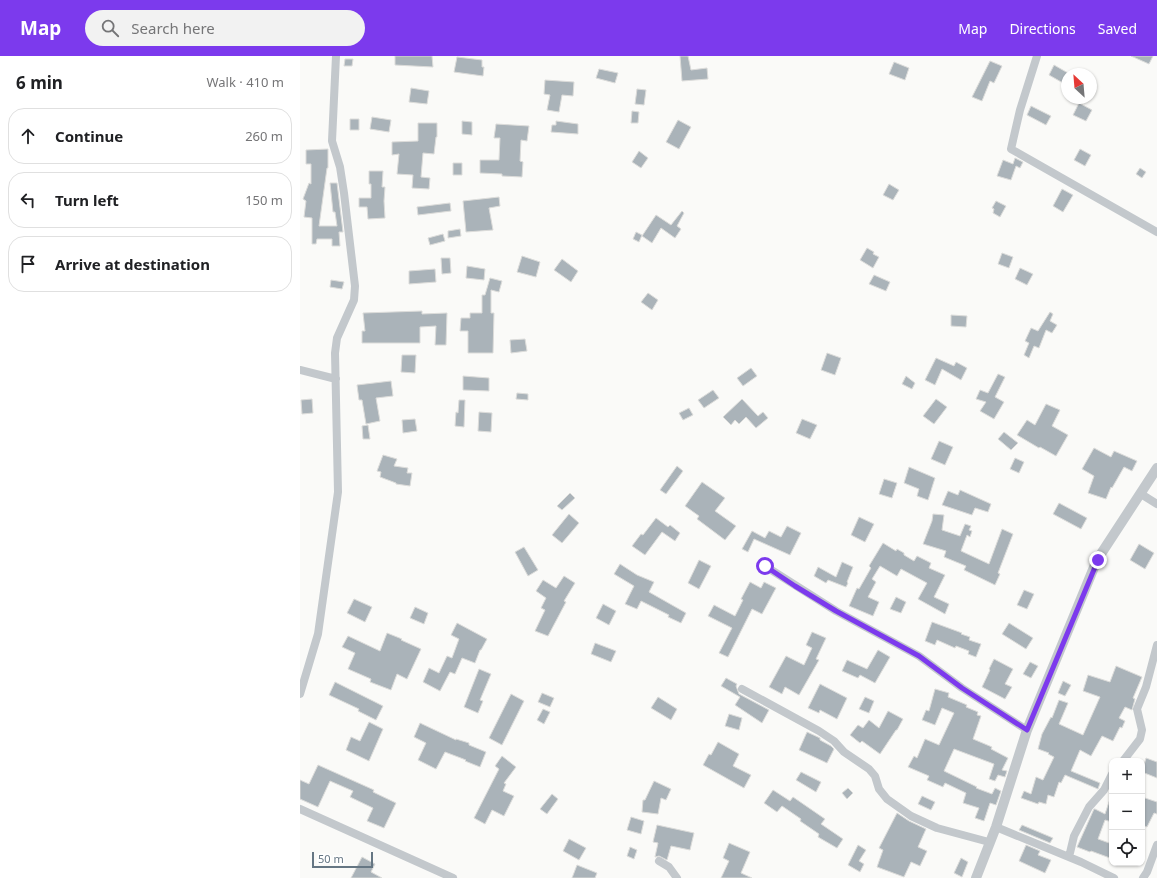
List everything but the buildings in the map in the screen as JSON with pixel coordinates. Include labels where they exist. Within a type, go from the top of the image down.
[{"type":"street","points":[[300,694],[318,634],[338,492],[335,353],[337,338],[354,300],[355,286],[340,167],[332,141],[336,56]]},
{"type":"street","points":[[1037,56],[1020,110],[1011,149],[1157,232]]},
{"type":"street","points":[[300,370],[336,379]]},
{"type":"street","points":[[976,878],[996,827],[1027,730],[1098,560],[1157,468]]},
{"type":"street","points":[[1140,494],[1157,504]]},
{"type":"street","points":[[765,566],[836,611],[919,656],[962,688],[1027,730]]},
{"type":"street","points":[[1125,758],[1140,739],[1142,730],[1137,709],[1146,687],[1157,645]]},
{"type":"street","points":[[742,689],[819,731],[834,741],[844,752],[869,769],[875,776],[879,789],[886,798],[911,816],[937,828],[989,842]]},
{"type":"street","points":[[1069,857],[1074,836],[1090,807],[1104,790],[1109,780]]},
{"type":"street","points":[[300,809],[452,878]]},
{"type":"street","points":[[996,827],[1069,857],[1114,878]]},
{"type":"street","points":[[1143,878],[1147,872],[1157,845]]},
{"type":"street","points":[[659,861],[669,866],[677,878]]},
{"type":"route","points":[[765,566],[836,611],[919,656],[962,688],[1027,730],[1098,560]]}]
